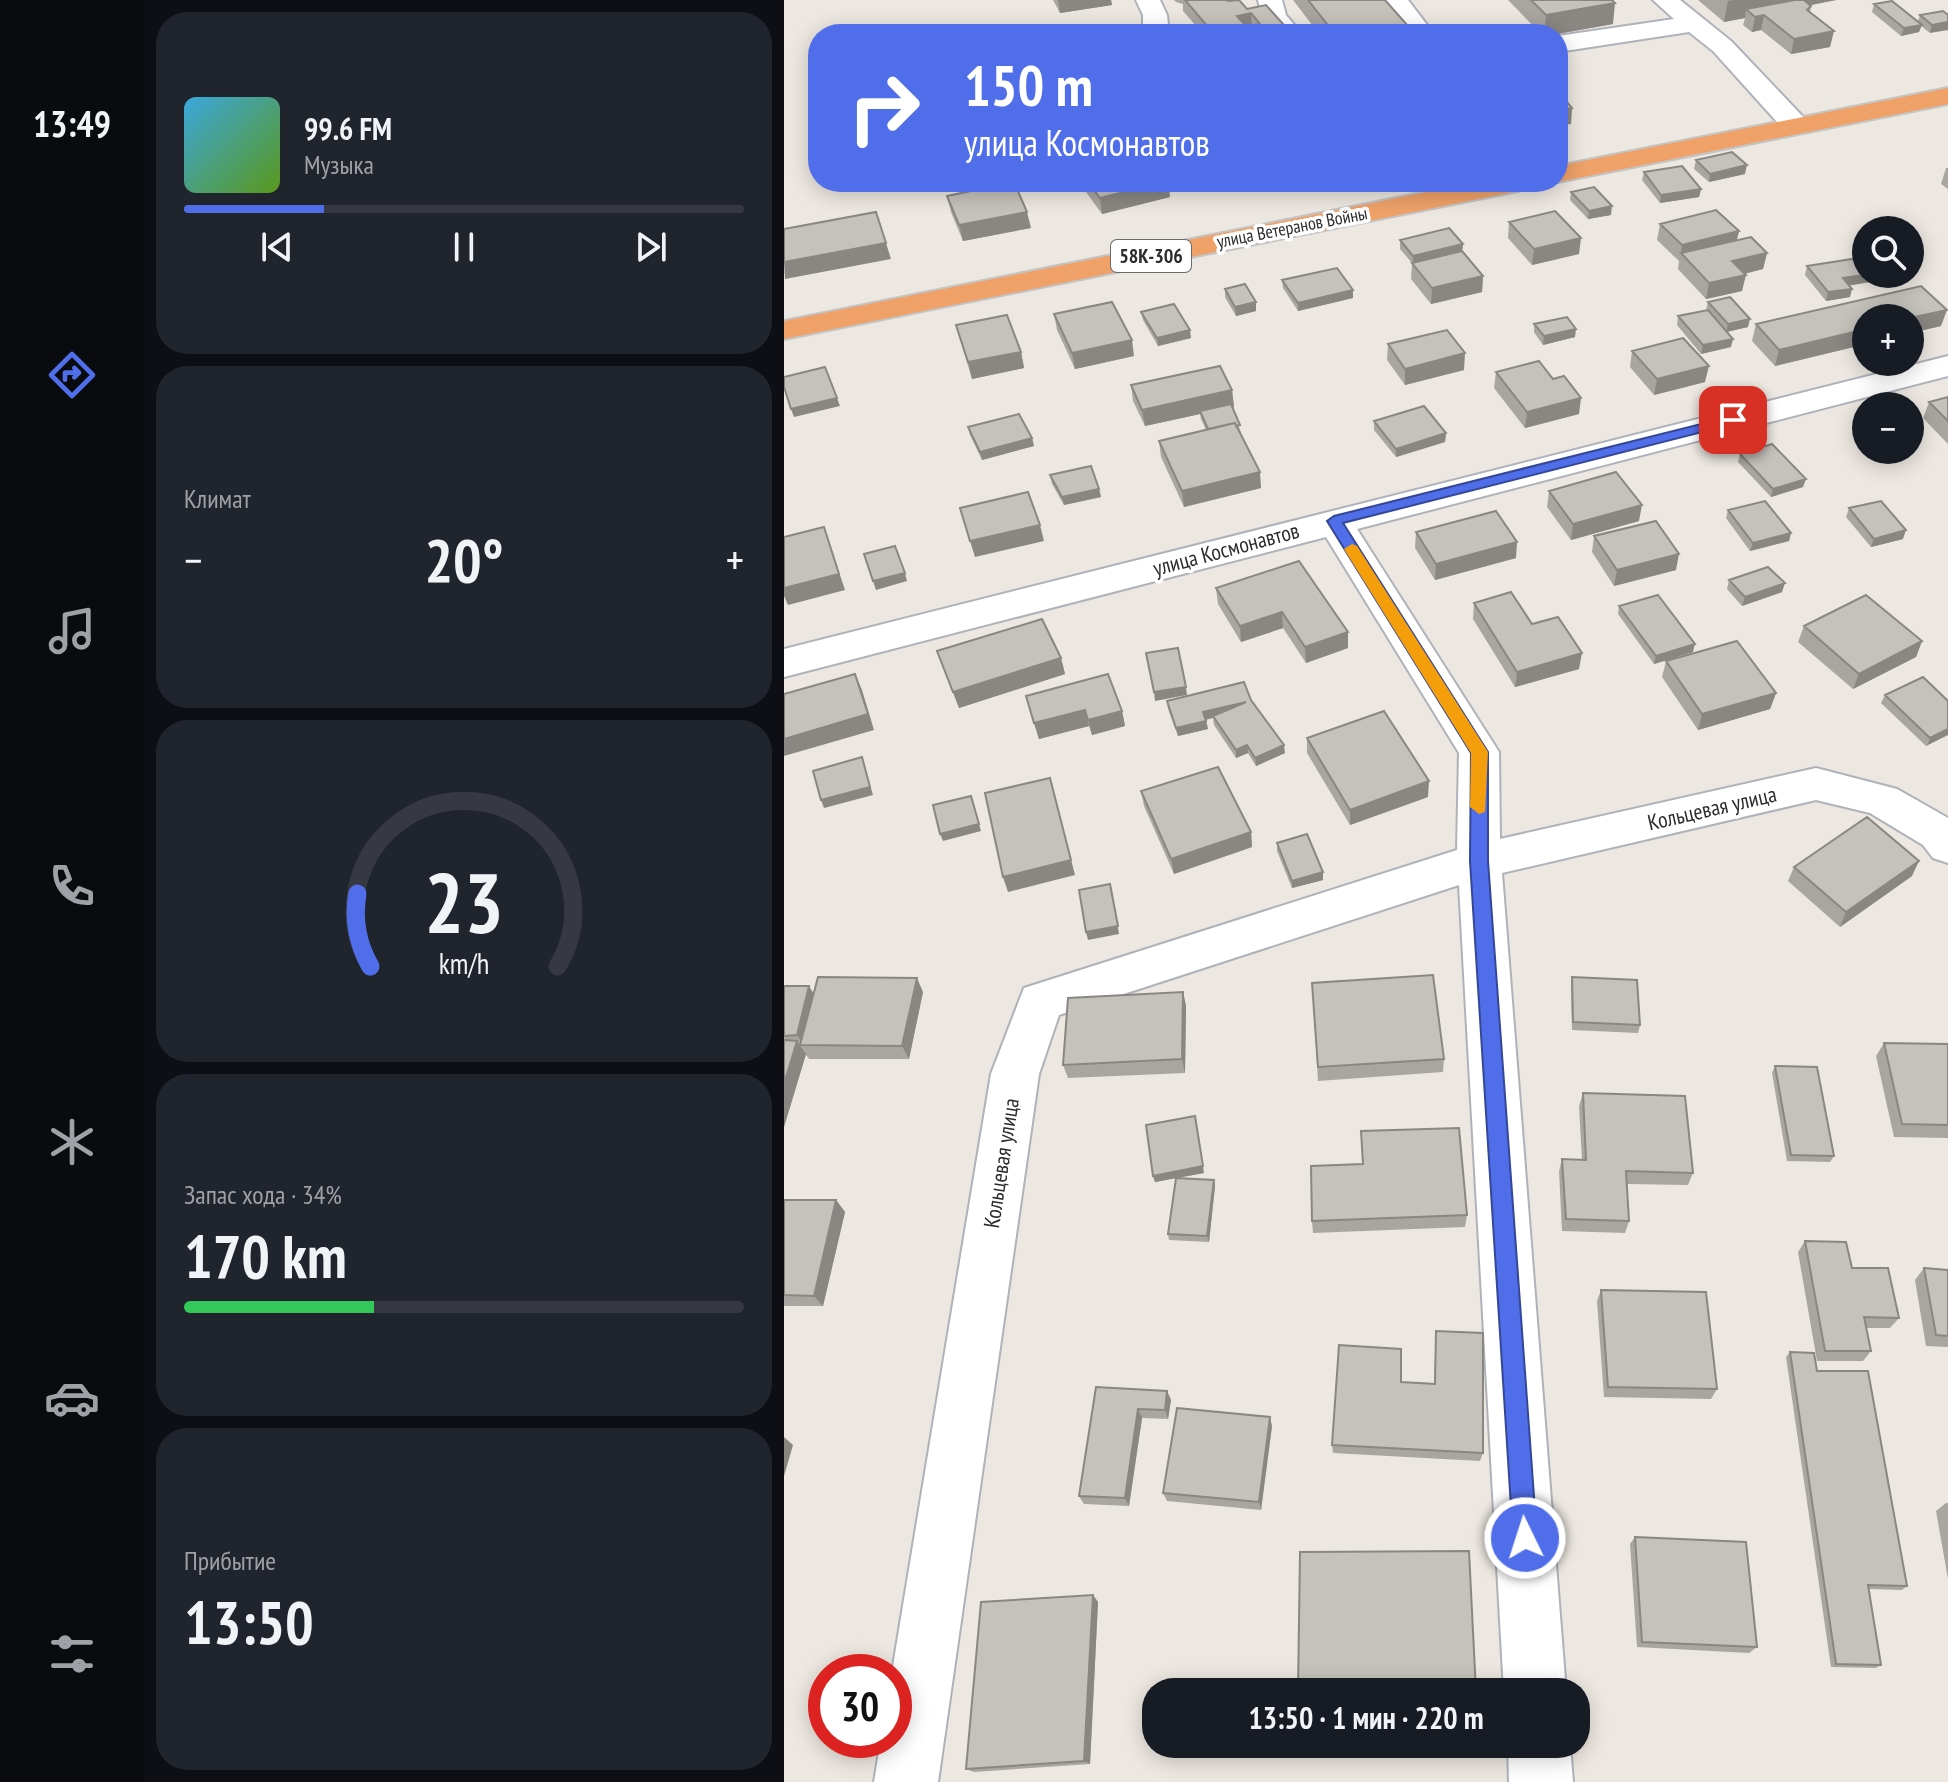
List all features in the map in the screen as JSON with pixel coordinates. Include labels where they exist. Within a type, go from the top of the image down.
[{"type":"highway","points":[[1568,172],[1948,96]]},
{"type":"highway","name":"улица Ветеранов Войны","points":[[784,330],[1468,192]]},
{"type":"street","points":[[1148,0],[1154,24]]},
{"type":"street","points":[[1270,0],[1274,16],[1281,24]]},
{"type":"street","points":[[1396,0],[1414,24]]},
{"type":"street","points":[[1665,0],[1722,46],[1796,126]]},
{"type":"street","points":[[1568,43],[1694,24]]},
{"type":"street","name":"улица Космонавтов","points":[[784,663],[1948,366]]},
{"type":"street","points":[[1334,521],[1479,752],[1479,861],[1534,1678]]},
{"type":"street","name":"Кольцевая улица","points":[[906,1782],[1015,1074],[1040,1002],[1479,861],[1816,784],[1882,800],[1943,839]]},
{"type":"street","points":[[1540,1758],[1541,1782]]},
{"type":"building","points":[[1185,0],[1239,0],[1247,9],[1266,5],[1283,24],[1260,24],[1251,13],[1237,16],[1244,24],[1205,24]]},
{"type":"building","points":[[1308,0],[1385,0],[1406,24],[1327,24]]},
{"type":"building","points":[[1531,0],[1612,0],[1615,3],[1546,15]]},
{"type":"building","points":[[1804,0],[1811,6],[1807,10],[1834,31],[1794,39],[1764,15],[1755,17],[1746,9]]},
{"type":"building","points":[[1892,1],[1922,25],[1904,28],[1874,4]]},
{"type":"building","points":[[1943,11],[1948,15],[1948,22],[1932,25],[1920,15]]},
{"type":"building","points":[[1732,152],[1747,165],[1710,174],[1696,160]]},
{"type":"building","points":[[1682,166],[1701,189],[1661,195],[1644,172]]},
{"type":"building","points":[[1594,187],[1612,206],[1589,211],[1571,192]]},
{"type":"building","points":[[966,192],[1018,192],[1027,212],[959,225],[947,196]]},
{"type":"building","points":[[1096,192],[1124,192],[1100,198]]},
{"type":"building","points":[[1716,210],[1739,231],[1682,245],[1660,224]]},
{"type":"building","points":[[1555,211],[1581,238],[1534,249],[1509,222]]},
{"type":"building","points":[[876,212],[886,243],[784,262],[784,229]]},
{"type":"building","points":[[1449,228],[1463,244],[1413,256],[1400,240]]},
{"type":"building","points":[[1751,237],[1767,253],[1732,261],[1746,275],[1709,283],[1681,253]]},
{"type":"building","points":[[1462,251],[1483,276],[1432,288],[1412,263]]},
{"type":"building","points":[[1852,259],[1852,277],[1843,278],[1852,289],[1828,292],[1807,266]]},
{"type":"building","points":[[1337,268],[1353,290],[1298,303],[1282,280]]},
{"type":"building","points":[[1245,284],[1256,302],[1235,307],[1225,289]]},
{"type":"building","points":[[1912,288],[1923,288],[1947,310],[1924,315],[1924,304],[1852,304],[1852,332],[1779,350],[1756,324]]},
{"type":"building","points":[[1730,297],[1750,319],[1728,324],[1708,302]]},
{"type":"building","points":[[1112,302],[1132,340],[1072,353],[1054,314]]},
{"type":"building","points":[[1174,304],[1190,330],[1157,338],[1141,312]]},
{"type":"building","points":[[1708,310],[1733,339],[1703,345],[1678,316]]},
{"type":"building","points":[[1007,315],[1021,352],[968,362],[956,325]]},
{"type":"building","points":[[1567,317],[1576,329],[1544,336],[1534,324]]},
{"type":"building","points":[[1447,330],[1465,353],[1405,369],[1388,344]]},
{"type":"building","points":[[1683,338],[1709,366],[1657,379],[1632,351]]},
{"type":"building","points":[[1539,361],[1553,379],[1564,376],[1581,398],[1527,412],[1496,372]]},
{"type":"building","points":[[1220,366],[1232,390],[1142,410],[1131,385]]},
{"type":"building","points":[[825,367],[837,398],[791,409],[784,377]]},
{"type":"building","points":[[1948,397],[1948,421],[1929,402]]},
{"type":"building","points":[[1231,404],[1240,425],[1236,426],[1235,423],[1208,429],[1200,411]]},
{"type":"building","points":[[1424,406],[1446,433],[1396,449],[1374,421]]},
{"type":"building","points":[[1019,414],[1032,438],[980,452],[968,427]]},
{"type":"building","points":[[1235,423],[1260,472],[1182,491],[1159,441]]},
{"type":"building","points":[[1772,444],[1806,479],[1773,489],[1740,454]]},
{"type":"building","points":[[1091,466],[1099,489],[1062,497],[1050,475]]},
{"type":"building","points":[[1616,472],[1642,505],[1573,524],[1549,491]]},
{"type":"building","points":[[1028,492],[1040,525],[970,541],[960,508]]},
{"type":"building","points":[[1765,501],[1791,533],[1753,543],[1728,510]]},
{"type":"building","points":[[1881,501],[1906,530],[1874,539],[1849,508]]},
{"type":"building","points":[[1496,511],[1517,542],[1436,564],[1416,532]]},
{"type":"building","points":[[1656,521],[1679,554],[1617,570],[1594,536]]},
{"type":"building","points":[[824,527],[839,574],[784,588],[784,537]]},
{"type":"building","points":[[895,546],[905,573],[873,581],[864,554]]},
{"type":"building","points":[[1299,561],[1348,632],[1305,647],[1282,612],[1240,626],[1216,588]]},
{"type":"building","points":[[1768,567],[1785,583],[1745,597],[1729,580]]},
{"type":"building","points":[[1511,592],[1532,624],[1558,617],[1582,653],[1517,672],[1474,603]]},
{"type":"building","points":[[1658,595],[1695,644],[1656,656],[1619,606]]},
{"type":"building","points":[[1866,595],[1922,641],[1859,674],[1804,626]]},
{"type":"building","points":[[1042,619],[1061,658],[953,692],[937,651]]},
{"type":"building","points":[[1737,641],[1776,693],[1702,714],[1666,661]]},
{"type":"building","points":[[1178,648],[1186,687],[1154,692],[1146,653]]},
{"type":"building","points":[[855,674],[868,714],[784,739],[784,694]]},
{"type":"building","points":[[1108,674],[1122,711],[1088,720],[1085,710],[1034,723],[1026,696]]},
{"type":"building","points":[[1923,677],[1948,701],[1948,729],[1930,738],[1885,695]]},
{"type":"building","points":[[1244,682],[1251,700],[1284,745],[1255,758],[1247,745],[1236,750],[1213,716],[1246,702],[1203,712],[1206,721],[1176,728],[1167,701]]},
{"type":"building","points":[[1384,711],[1429,781],[1350,810],[1307,738]]},
{"type":"building","points":[[862,757],[870,787],[821,800],[813,771]]},
{"type":"building","points":[[1218,767],[1251,832],[1171,859],[1141,791]]},
{"type":"building","points":[[1050,778],[1071,860],[1003,877],[985,793]]},
{"type":"building","points":[[971,796],[979,824],[940,834],[933,805]]},
{"type":"building","points":[[1867,817],[1919,861],[1846,912],[1794,867]]},
{"type":"building","points":[[1307,834],[1323,872],[1292,881],[1277,843]]},
{"type":"building","points":[[1110,884],[1118,926],[1086,932],[1079,890]]},
{"type":"building","points":[[1433,975],[1444,1059],[1318,1067],[1312,983]]},
{"type":"building","points":[[818,977],[917,978],[902,1046],[800,1045]]},
{"type":"building","points":[[1572,977],[1637,980],[1640,1025],[1573,1022]]},
{"type":"building","points":[[784,986],[809,986],[797,1035],[784,1036]]},
{"type":"building","points":[[1183,992],[1182,1059],[1063,1065],[1068,998]]},
{"type":"building","points":[[784,1040],[797,1041],[784,1084]]},
{"type":"building","points":[[1884,1043],[1948,1044],[1948,1125],[1902,1124]]},
{"type":"building","points":[[1775,1066],[1817,1067],[1834,1156],[1791,1155]]},
{"type":"building","points":[[1583,1093],[1685,1096],[1693,1173],[1626,1171],[1629,1221],[1566,1219],[1562,1159],[1586,1160]]},
{"type":"building","points":[[1195,1116],[1203,1166],[1153,1176],[1146,1125]]},
{"type":"building","points":[[1459,1128],[1467,1215],[1312,1221],[1311,1166],[1363,1164],[1361,1131]]},
{"type":"building","points":[[1176,1178],[1214,1180],[1207,1236],[1168,1234]]},
{"type":"building","points":[[784,1200],[836,1200],[814,1296],[784,1295]]},
{"type":"building","points":[[1805,1241],[1846,1242],[1852,1268],[1888,1268],[1899,1318],[1864,1317],[1871,1351],[1825,1351]]},
{"type":"building","points":[[1924,1268],[1948,1270],[1948,1336],[1936,1335]]},
{"type":"building","points":[[1601,1290],[1706,1292],[1717,1389],[1608,1387]]},
{"type":"building","points":[[1436,1331],[1483,1333],[1483,1453],[1332,1445],[1339,1345],[1401,1349],[1401,1382],[1435,1384]]},
{"type":"building","points":[[1790,1352],[1814,1353],[1817,1371],[1868,1371],[1907,1586],[1868,1585],[1881,1665],[1836,1664]]},
{"type":"building","points":[[1096,1387],[1167,1391],[1165,1410],[1138,1409],[1125,1498],[1079,1496]]},
{"type":"building","points":[[1177,1408],[1270,1417],[1259,1502],[1163,1493]]},
{"type":"building","points":[[1635,1537],[1746,1542],[1757,1647],[1642,1642]]},
{"type":"building","points":[[1469,1551],[1475,1678],[1298,1678],[1300,1552]]},
{"type":"building","points":[[1093,1595],[1084,1761],[966,1769],[981,1602]]},
{"type":"slow traffic","points":[[1352,549],[1479,752],[1479,807]]},
{"type":"route","points":[[1525,1538],[1479,861],[1479,752],[1334,521],[1733,420]]}]
